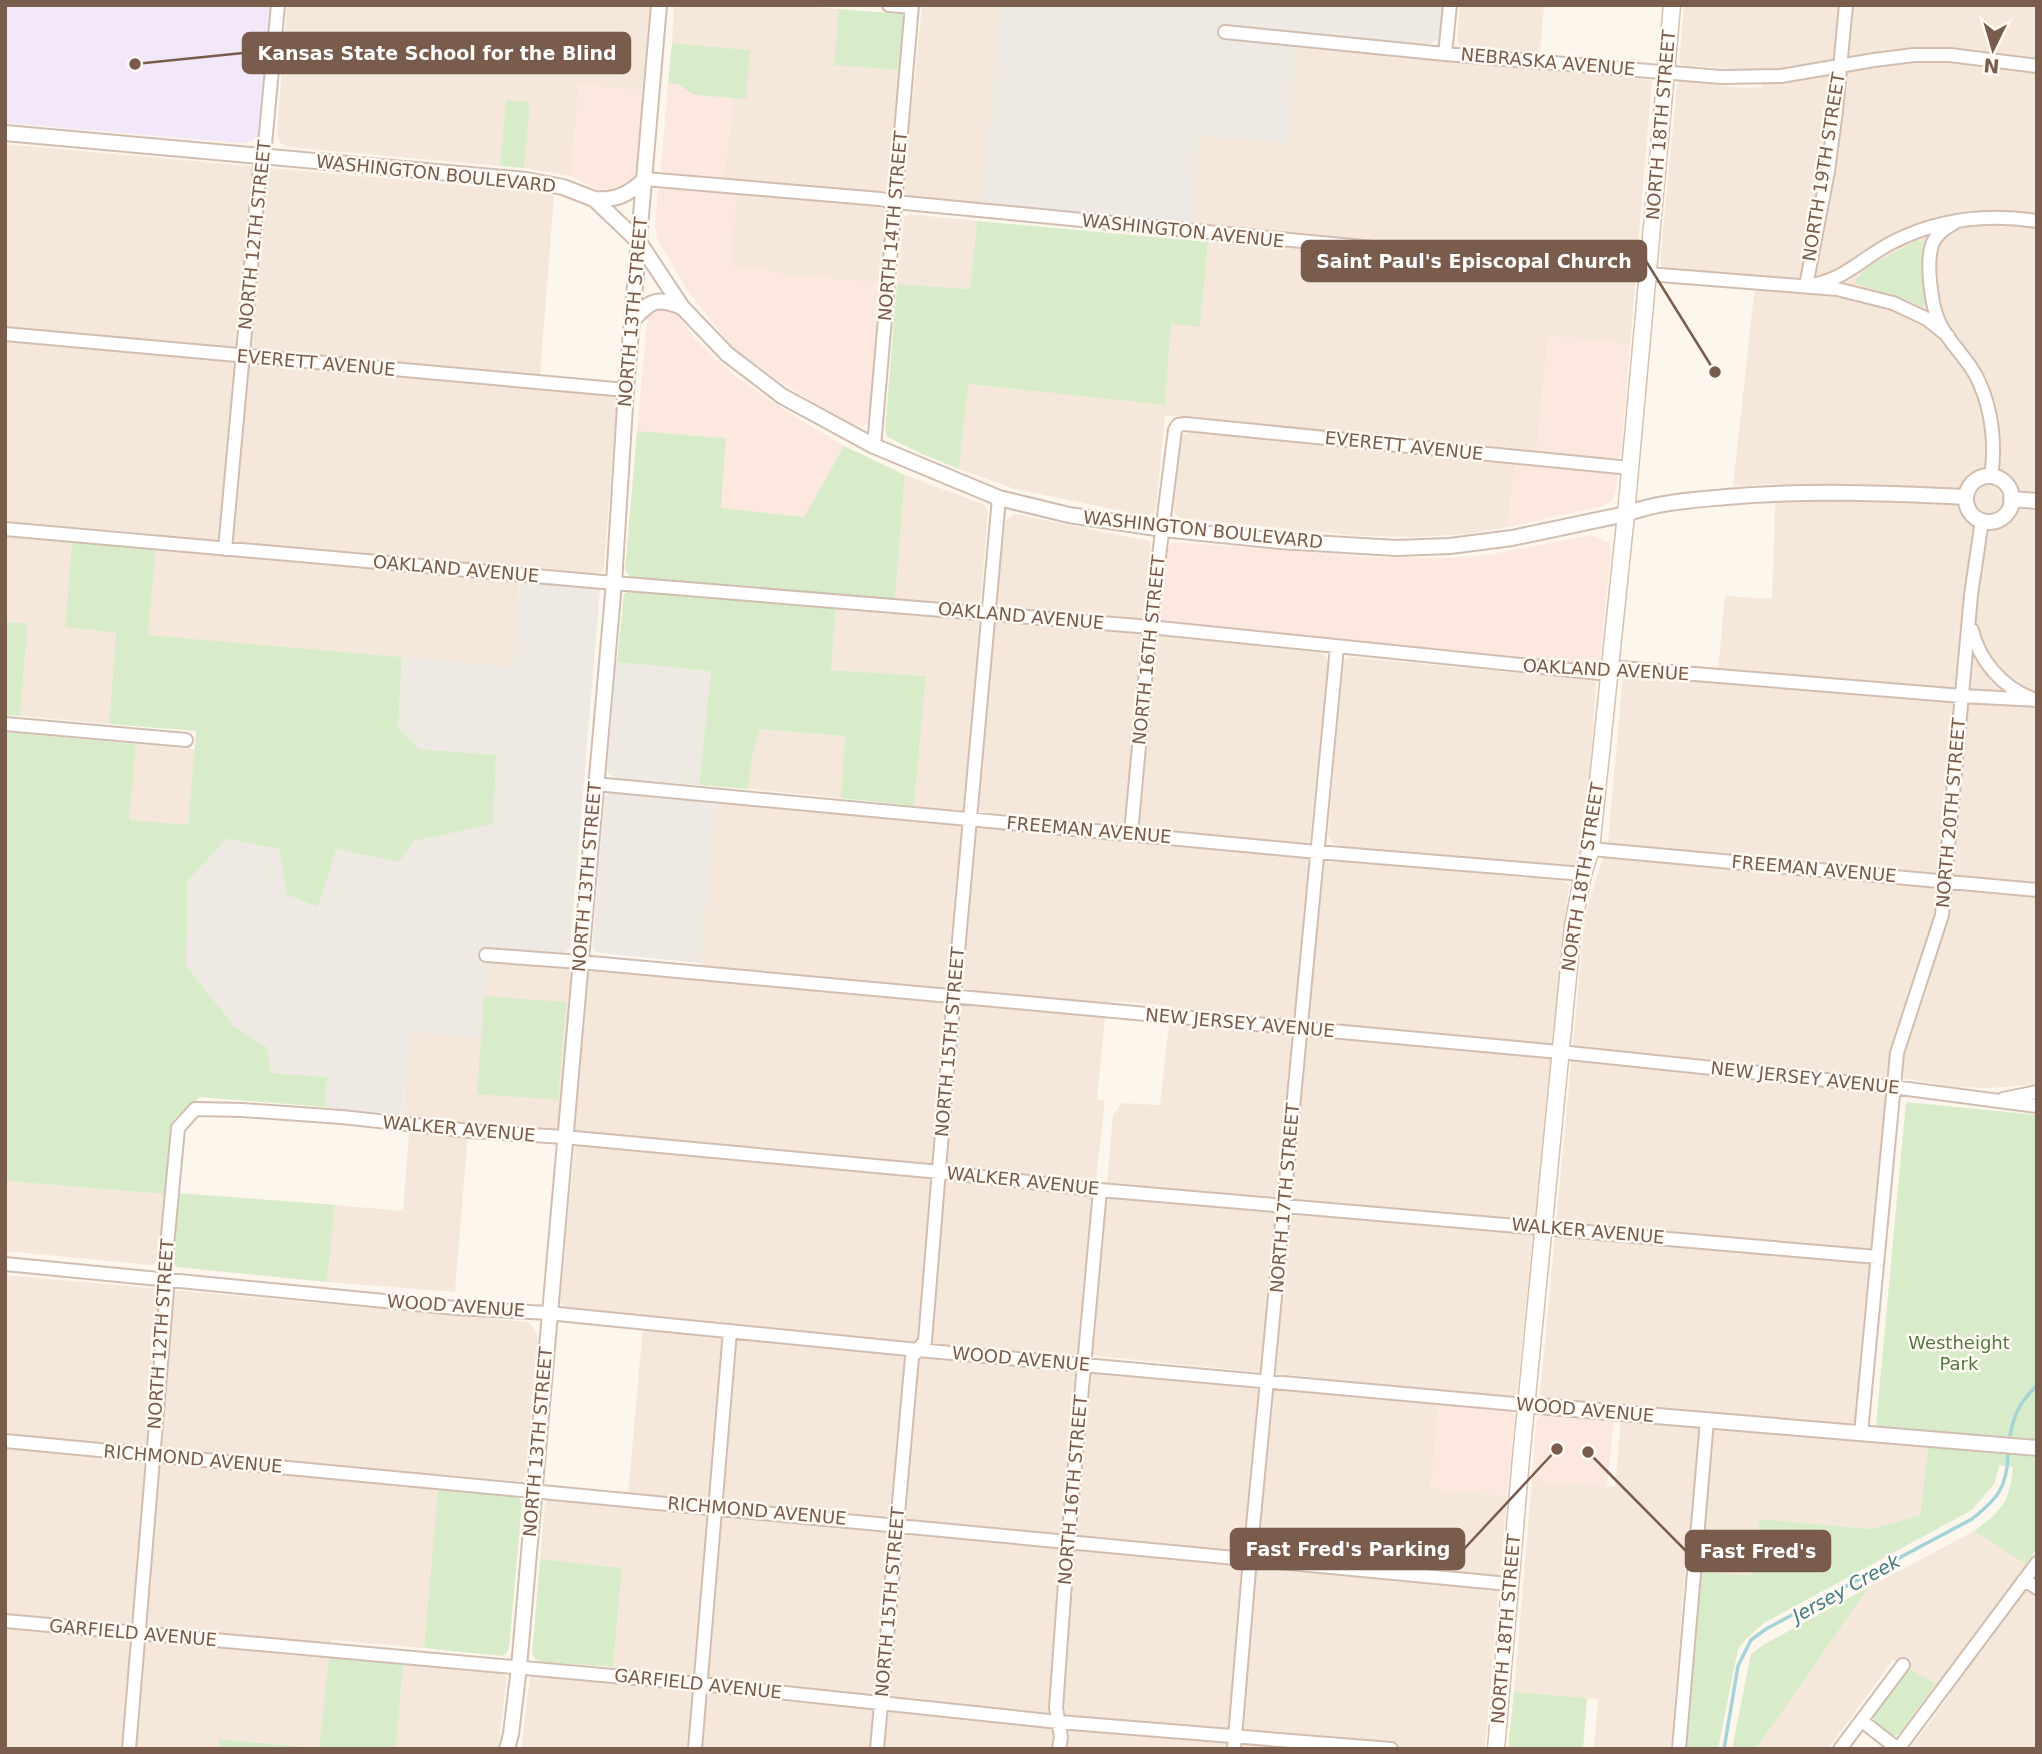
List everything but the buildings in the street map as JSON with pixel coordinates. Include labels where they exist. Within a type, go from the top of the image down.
[{"type":"main road","name":"NORTH 18TH STREET","points":[[1496,1749],[1509,1584],[1560,1052],[1573,926],[1591,849],[1626,514],[1672,5]]},
{"type":"street","name":"NORTH 12TH STREET","points":[[225,549],[261,156],[265,144],[278,5]]},
{"type":"street","name":"NORTH 13TH STREET","points":[[507,1749],[519,1667],[614,583],[626,390],[659,5]]},
{"type":"street","points":[[889,5],[912,6]]},
{"type":"street","points":[[1446,54],[1450,5]]},
{"type":"street","name":"NORTH 19TH STREET","points":[[1806,286],[1828,171],[1846,5]]},
{"type":"street","name":"NORTH 14TH STREET","points":[[874,446],[912,6]]},
{"type":"street","name":"NEBRASKA AVENUE","points":[[1225,32],[1446,54],[1751,78],[1781,76],[1914,55],[1950,55],[2037,66]]},
{"type":"street","name":"WASHINGTON BOULEVARD","points":[[5,133],[526,180],[563,187],[594,200],[639,242],[682,307],[727,354],[782,396],[874,446],[999,498],[1069,515],[1163,529],[1279,541],[1396,548],[1450,546],[1512,538],[1626,514],[1642,508],[1690,500],[1803,493],[1966,497]]},
{"type":"street","points":[[594,200],[623,197],[645,179]]},
{"type":"street","name":"WASHINGTON AVENUE","points":[[645,179],[880,199],[1648,275],[1852,291],[1893,303],[1927,319],[1948,337]]},
{"type":"street","points":[[1971,217],[1943,229],[1932,245],[1931,284],[1939,323],[1979,380],[1987,403],[1993,447],[1991,476]]},
{"type":"street","name":"WASHINGTON AVENUE","points":[[1806,286],[1837,279],[1890,244],[1945,222],[1971,217],[2037,221]]},
{"type":"street","points":[[632,321],[646,306],[655,301],[666,301],[682,307]]},
{"type":"street","name":"EVERETT AVENUE","points":[[5,334],[626,390]]},
{"type":"street","name":"EVERETT AVENUE","points":[[1178,425],[1630,468]]},
{"type":"street","name":"NORTH 16TH STREET","points":[[1131,833],[1150,627],[1175,430],[1178,425]]},
{"type":"street","points":[[1991,476],[2003,481],[2011,492],[2011,499],[2007,512],[2002,517],[1982,520],[1970,511],[1966,497],[1974,481],[1991,476]]},
{"type":"street","name":"NORTH 15TH STREET","points":[[877,1749],[912,1357],[925,1341],[999,498]]},
{"type":"street","points":[[2011,499],[2037,502]]},
{"type":"street","name":"NORTH 20TH STREET","points":[[1861,1433],[1897,1053],[1942,915],[1971,595],[1982,520]]},
{"type":"street","name":"OAKLAND AVENUE","points":[[5,529],[1150,627],[1599,673],[1621,668],[2037,700]]},
{"type":"street","name":"OAKLAND AVENUE","points":[[1971,595],[1972,628],[1976,646],[2000,679],[2037,700]]},
{"type":"street","name":"NORTH 17TH STREET","points":[[1234,1749],[1337,648]]},
{"type":"street","points":[[5,724],[186,740]]},
{"type":"street","name":"FREEMAN AVENUE","points":[[595,784],[1317,852],[1583,874]]},
{"type":"street","name":"FREEMAN AVENUE","points":[[1591,849],[2037,890]]},
{"type":"street","name":"NEW JERSEY AVENUE","points":[[486,956],[580,962],[1560,1052],[1893,1087],[2037,1106]]},
{"type":"street","name":"NEW JERSEY AVENUE","points":[[1993,1101],[2037,1092]]},
{"type":"street","name":"WALKER AVENUE","points":[[178,1128],[195,1109],[342,1117],[470,1131],[564,1137],[940,1172],[1100,1190],[1877,1257]]},
{"type":"street","name":"NORTH 12TH STREET","points":[[129,1749],[167,1290],[164,1278],[178,1128]]},
{"type":"street","name":"NORTH 16TH STREET","points":[[1059,1749],[1056,1708],[1068,1541],[1100,1190]]},
{"type":"street","name":"WOOD AVENUE","points":[[5,1264],[456,1308],[548,1313],[918,1350],[2037,1448]]},
{"type":"street","points":[[695,1749],[730,1331]]},
{"type":"street","points":[[1679,1749],[1707,1420]]},
{"type":"street","name":"RICHMOND AVENUE","points":[[5,1441],[1509,1584]]},
{"type":"street","points":[[1861,1721],[1898,1749],[2037,1563]]},
{"type":"street","points":[[2024,1580],[2037,1588]]},
{"type":"street","name":"GARFIELD AVENUE","points":[[5,1621],[701,1684],[1059,1722],[1236,1735],[1328,1746],[1391,1749]]},
{"type":"street","points":[[1840,1749],[1903,1665]]},
{"type":"shaded area","points":[[5,5],[270,5],[258,135],[253,141],[242,143],[5,123]]},
{"type":"shaded area","points":[[287,5],[653,5],[645,91],[579,85],[571,176],[524,168],[529,102],[506,101],[500,166],[287,147],[280,143],[277,133]]},
{"type":"shaded area","points":[[674,5],[795,5],[839,9],[835,64],[903,70],[891,183],[888,190],[882,192],[724,179],[733,98],[745,99],[750,50],[672,43]]},
{"type":"shaded area","points":[[922,5],[1000,5],[981,204],[907,198],[903,193]]},
{"type":"shaded area","points":[[1000,5],[1443,5],[1440,39],[1424,46],[1298,33],[1289,143],[1199,136],[1193,225],[981,204]]},
{"type":"shaded area","points":[[1460,5],[1544,5],[1540,54],[1460,45],[1457,41]]},
{"type":"shaded area","points":[[1684,5],[2037,5],[2037,1084],[1991,1088],[1956,1087],[1890,1076],[1857,1425],[1543,1399],[1540,1394],[1585,915],[1608,841],[1623,677],[1626,674],[1717,681],[1725,596],[1772,599],[1776,484],[1733,486],[1756,276],[1667,269],[1662,266],[1660,259],[1677,85],[1681,81],[1742,88],[1762,87],[1765,71],[1682,65],[1679,62]]},
{"type":"shaded area","points":[[1297,45],[1652,80],[1630,344],[1548,336],[1537,452],[1165,415],[1156,510],[1145,516],[1015,489],[959,469],[967,384],[1165,404],[1171,324],[1200,326],[1208,242],[1193,225],[1199,136]]},
{"type":"shaded area","points":[[668,83],[677,84],[695,95],[733,98],[724,179],[665,173],[661,168]]},
{"type":"shaded area","points":[[579,85],[645,91],[638,169],[634,179],[619,189],[598,190],[571,176]]},
{"type":"shaded area","points":[[5,144],[539,192],[554,196],[539,388],[612,395],[617,398],[604,568],[601,572],[594,573],[521,567],[512,667],[148,635],[157,534],[5,521]]},
{"type":"shaded area","points":[[662,186],[737,193],[731,265],[789,275],[883,283],[870,422],[856,426],[774,378],[732,347],[687,290],[658,240],[655,227],[658,191]]},
{"type":"shaded area","points":[[737,193],[885,206],[889,210],[883,283],[789,275],[730,265]]},
{"type":"shaded area","points":[[908,214],[977,221],[970,289],[897,284],[904,217]]},
{"type":"shaded area","points":[[654,305],[672,308],[697,341],[734,375],[844,446],[804,517],[721,508],[726,438],[637,431],[648,311]]},
{"type":"shaded area","points":[[1548,336],[1630,344],[1621,454],[1617,458],[1611,460],[1537,452]]},
{"type":"shaded area","points":[[1190,431],[1515,462],[1508,527],[1467,534],[1360,536],[1180,518],[1175,514],[1173,506],[1181,437]]},
{"type":"shaded area","points":[[1515,462],[1614,471],[1618,474],[1615,493],[1612,500],[1603,506],[1508,527]]},
{"type":"shaded area","points":[[905,475],[985,505],[988,513],[981,596],[979,602],[974,605],[895,600]]},
{"type":"shaded area","points":[[1014,514],[1149,541],[1153,556],[1146,616],[1130,621],[1003,607],[995,601],[1005,521]]},
{"type":"shaded area","points":[[1590,535],[1609,543],[1611,551],[1600,660],[1595,665],[1160,620],[1167,548],[1174,542],[1370,557],[1454,558],[1493,554]]},
{"type":"shaded area","points":[[5,536],[72,542],[65,627],[116,633],[109,724],[20,716],[28,624],[5,622]]},
{"type":"shaded area","points":[[520,582],[597,587],[600,591],[570,948],[564,953],[490,948],[481,1039],[411,1032],[402,1115],[325,1107],[327,1077],[271,1073],[267,1047],[235,1027],[186,966],[187,882],[226,839],[281,849],[286,894],[336,849],[399,862],[414,841],[492,824],[496,755],[419,749],[398,727],[402,657],[512,667]]},
{"type":"shaded area","points":[[836,608],[1135,630],[1141,634],[1144,638],[1124,825],[914,806],[926,676],[831,670]]},
{"type":"shaded area","points":[[1161,635],[1320,653],[1329,661],[1308,857],[1563,881],[1569,885],[1517,1393],[1511,1397],[1092,1354],[1113,1115],[1122,1103],[1160,1105],[1171,1006],[1114,1001],[1105,1018],[1097,1100],[1105,1101],[1092,1194],[1076,1369],[1439,1404],[1431,1488],[1507,1496],[1485,1749],[521,1749],[530,1678],[535,1675],[612,1682],[622,1568],[540,1559],[545,1503],[549,1499],[627,1506],[644,1315],[566,1308],[560,1303],[576,1131],[469,1123],[455,1292],[327,1282],[335,1205],[403,1211],[409,1131],[401,1129],[411,1032],[481,1039],[488,961],[699,980],[716,802],[1138,841],[1157,638]]},
{"type":"shaded area","points":[[1350,657],[1592,680],[1596,683],[1586,827],[1578,865],[1573,867],[1346,848],[1331,842],[1328,834],[1343,664],[1345,659]]},
{"type":"shaded area","points":[[616,662],[711,671],[699,785],[615,778],[607,773]]},
{"type":"shaded area","points":[[760,729],[846,736],[841,798],[748,789],[753,753]]},
{"type":"shaded area","points":[[136,744],[195,749],[188,825],[128,821]]},
{"type":"shaded area","points":[[610,792],[716,802],[701,963],[601,953],[595,951],[592,946],[605,796]]},
{"type":"shaded area","points":[[5,1181],[165,1194],[160,1255],[151,1265],[5,1251]]},
{"type":"shaded area","points":[[5,1275],[528,1322],[534,1328],[538,1336],[526,1475],[521,1481],[515,1481],[440,1474],[424,1648],[331,1640],[319,1748],[220,1739],[218,1749],[5,1749]]},
{"type":"shaded area","points":[[1439,1404],[1510,1411],[1515,1416],[1507,1496],[1431,1488]]},
{"type":"shaded area","points":[[1546,1414],[1614,1421],[1607,1487],[1532,1480],[1536,1420]]},
{"type":"shaded area","points":[[1621,1420],[1928,1446],[1920,1515],[1872,1529],[1759,1519],[1752,1575],[1685,1571],[1671,1749],[1594,1749],[1598,1699],[1514,1692],[1532,1480],[1615,1487]]},
{"type":"shaded area","points":[[1974,1531],[2037,1570],[2037,1749],[1910,1749],[1951,1693],[1893,1660],[1828,1749],[1756,1749],[1869,1587]]},
{"type":"shaded area","points":[[403,1665],[502,1673],[507,1678],[498,1749],[396,1749]]},
{"type":"green space","points":[[839,9],[902,14],[905,17],[903,70],[834,65]]},
{"type":"green space","points":[[672,43],[750,50],[746,99],[694,95],[678,84],[668,83]]},
{"type":"green space","points":[[506,100],[530,102],[524,168],[500,166]]},
{"type":"green space","points":[[977,221],[1208,242],[1200,327],[1171,324],[1165,405],[968,384],[959,469],[887,437],[885,430],[897,284],[970,289]]},
{"type":"green space","points":[[1918,240],[1926,243],[1923,272],[1927,300],[1923,307],[1856,284],[1855,280],[1868,267]]},
{"type":"green space","points":[[637,431],[726,438],[721,508],[804,517],[844,446],[905,475],[895,600],[630,577],[625,570]]},
{"type":"green space","points":[[72,542],[156,548],[148,635],[402,657],[398,727],[419,749],[496,755],[493,824],[414,841],[399,862],[336,849],[318,907],[286,894],[280,849],[226,839],[187,882],[186,966],[235,1027],[267,1047],[271,1073],[327,1077],[325,1107],[200,1097],[174,1119],[165,1194],[5,1181],[5,732],[136,744],[129,820],[188,825],[196,731],[109,724],[116,633],[65,627]]},
{"type":"green space","points":[[629,590],[836,608],[831,670],[926,676],[914,806],[841,798],[845,736],[760,729],[753,753],[748,789],[699,785],[711,671],[617,662],[624,594]]},
{"type":"green space","points":[[5,622],[28,623],[20,716],[5,715]]},
{"type":"green space","points":[[484,996],[566,1002],[558,1100],[477,1094]]},
{"type":"green space","name":"Westheight Park","points":[[1906,1102],[2037,1115],[2037,1440],[1880,1428],[1876,1425]]},
{"type":"green space","points":[[178,1193],[335,1205],[327,1282],[177,1267],[172,1261]]},
{"type":"green space","points":[[1928,1446],[2037,1457],[2037,1549],[2026,1564],[1974,1531],[1998,1511],[2007,1497],[2013,1467],[1999,1465],[1995,1483],[1972,1510],[1764,1623],[1746,1639],[1738,1649],[1718,1749],[1686,1749],[1701,1572],[1752,1575],[1759,1519],[1872,1529],[1920,1515]]},
{"type":"green space","points":[[438,1490],[513,1495],[522,1503],[509,1648],[506,1654],[501,1656],[424,1648]]},
{"type":"green space","points":[[540,1559],[622,1568],[613,1667],[543,1662],[535,1659],[532,1654]]},
{"type":"green space","points":[[1869,1587],[1756,1749],[1732,1749],[1751,1654]]},
{"type":"green space","points":[[329,1657],[403,1665],[396,1749],[218,1749],[219,1739],[319,1748]]},
{"type":"green space","points":[[1906,1667],[1936,1684],[1898,1735],[1892,1736],[1875,1724],[1873,1717]]},
{"type":"green space","points":[[1514,1692],[1587,1698],[1583,1749],[1508,1749]]},
{"type":"waterway","name":"Jersey Creek","points":[[2010,1435],[2019,1408],[2037,1385]]},
{"type":"waterway","name":"Jersey Creek","points":[[1724,1749],[1738,1666],[1751,1640],[1766,1629],[1972,1519],[1999,1492],[2008,1455]]},
{"type":"place","name":"Kansas State School for the Blind","points":[[135,64]]},
{"type":"place","name":"Saint Paul's Episcopal Church","points":[[1715,372]]},
{"type":"place","name":"Fast Fred's Parking","points":[[1557,1449]]},
{"type":"place","name":"Fast Fred's","points":[[1588,1452]]}]
